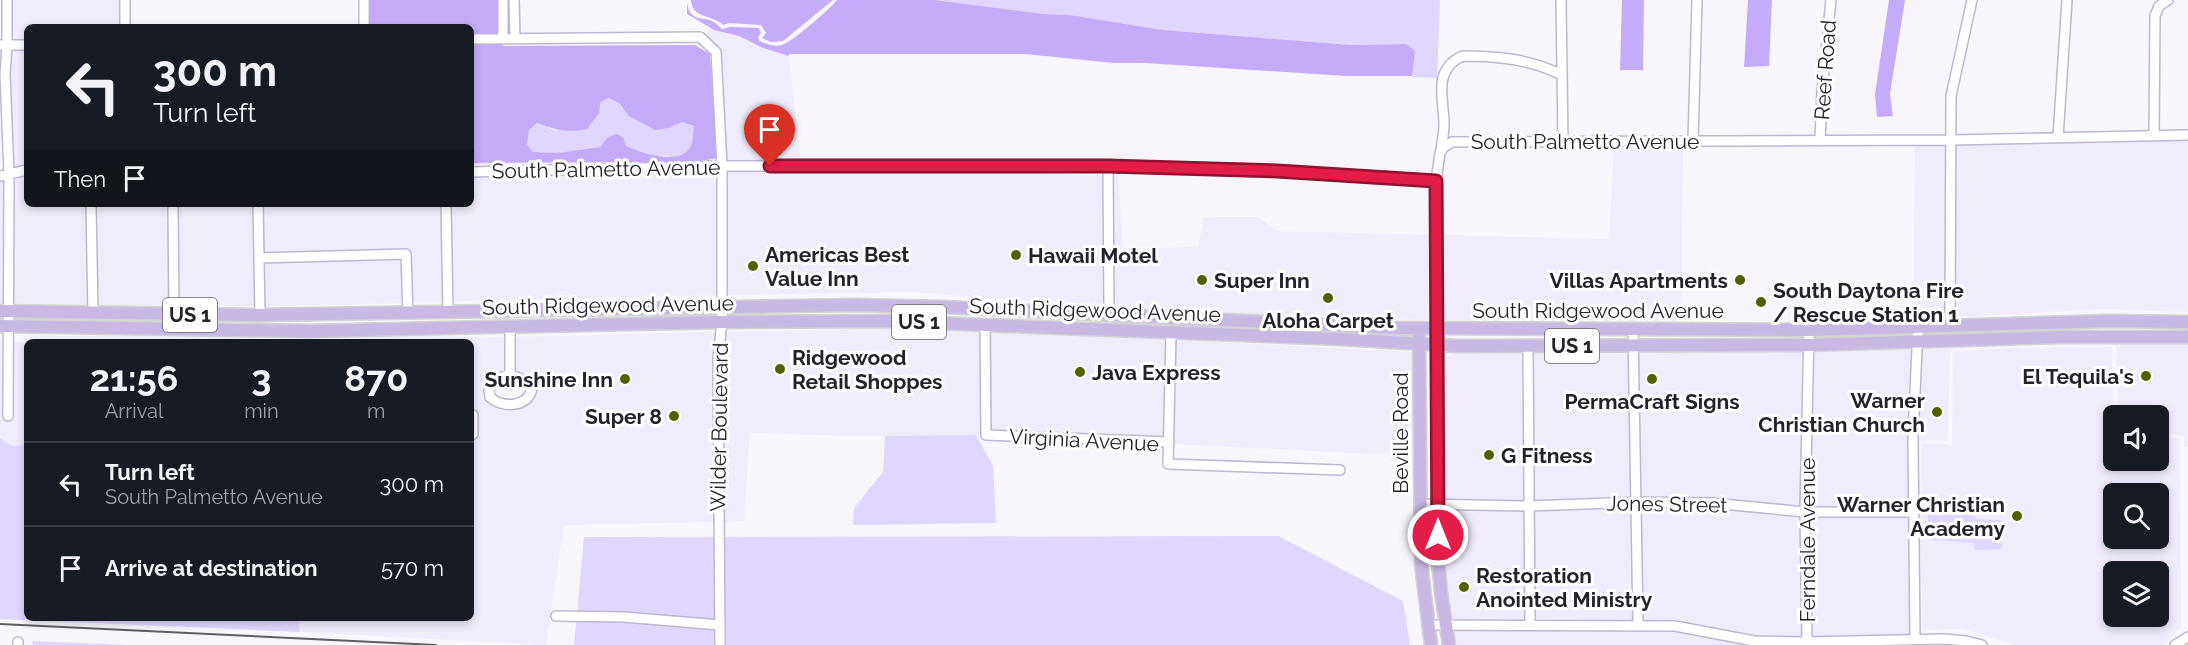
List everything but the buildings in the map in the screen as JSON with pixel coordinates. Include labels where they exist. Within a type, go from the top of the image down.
[{"type":"main road","name":"South Ridgewood Avenue","points":[[4,311],[287,315],[856,306],[1420,328],[1809,330],[2188,322]]},
{"type":"main road","points":[[985,325],[993,318],[1017,311]]},
{"type":"main road","points":[[220,330],[255,322],[260,315]]},
{"type":"main road","points":[[260,330],[265,324],[287,315]]},
{"type":"main road","points":[[1176,334],[1207,327],[1214,320]]},
{"type":"main road","name":"South Ridgewood Avenue","points":[[4,326],[260,330],[854,321],[1528,346],[1809,345],[2013,338],[2188,337]]},
{"type":"main road","name":"Beville Road","points":[[1420,328],[1421,564],[1431,645]]},
{"type":"main road","name":"Beville Road","points":[[1438,328],[1438,564],[1449,645]]},
{"type":"street","points":[[7,0],[4,45],[4,326],[8,416]]},
{"type":"street","points":[[125,0],[125,24]]},
{"type":"street","points":[[364,0],[364,24]]},
{"type":"street","points":[[503,0],[503,38]]},
{"type":"street","points":[[474,39],[514,37],[514,0]]},
{"type":"street","points":[[1561,0],[1563,142]]},
{"type":"street","points":[[1693,141],[1697,0]]},
{"type":"street","name":"Reef Road","points":[[1820,140],[1831,0]]},
{"type":"street","points":[[1950,326],[1951,96],[1972,0]]},
{"type":"street","points":[[2058,138],[2067,0]]},
{"type":"street","points":[[2154,136],[2156,16],[2159,6],[2168,0]]},
{"type":"street","name":"Wilder Boulevard","points":[[514,37],[700,37],[717,52],[722,166],[722,322],[718,358],[720,645]]},
{"type":"street","points":[[4,45],[24,45]]},
{"type":"street","points":[[1442,150],[1443,73],[1455,59],[1462,56],[1511,58],[1530,62],[1562,75]]},
{"type":"street","name":"South Palmetto Avenue","points":[[474,172],[722,166],[1108,166],[1277,171],[1436,181],[1438,159],[1442,150],[1452,142],[1952,140],[2188,135]]},
{"type":"street","points":[[1108,166],[1109,315]]},
{"type":"street","points":[[4,175],[24,171]]},
{"type":"street","name":"Beville Road","points":[[1436,181],[1438,328]]},
{"type":"street","points":[[91,207],[93,313]]},
{"type":"street","points":[[173,207],[174,315]]},
{"type":"street","points":[[258,207],[260,315]]},
{"type":"street","points":[[446,207],[448,312]]},
{"type":"street","points":[[259,258],[406,254],[408,313]]},
{"type":"street","points":[[2168,337],[2169,322]]},
{"type":"street","points":[[2013,324],[2013,338]]},
{"type":"street","name":"Virginia Avenue","points":[[985,325],[986,435],[1168,442],[1168,464],[1340,470]]},
{"type":"street","points":[[510,326],[510,374]]},
{"type":"street","points":[[1916,639],[1913,436],[1918,327]]},
{"type":"street","points":[[1633,329],[1638,625]]},
{"type":"street","name":"Ferndale Avenue","points":[[1807,642],[1804,512],[1809,330]]},
{"type":"street","points":[[1168,442],[1176,334]]},
{"type":"street","points":[[1528,346],[1530,625]]},
{"type":"street","points":[[510,374],[528,382],[532,388],[531,397],[524,402],[503,405],[490,397],[491,382],[510,374]]},
{"type":"street","name":"Jones Street","points":[[1420,504],[1529,506],[1637,502],[1712,503],[1804,512],[1913,512]]},
{"type":"street","points":[[556,616],[624,617],[720,625]]},
{"type":"street","points":[[1428,625],[1675,626],[1754,641],[1916,639],[1966,640],[1982,645]]},
{"type":"street","points":[[2175,645],[2188,637]]},
{"type":"shaded area","points":[[11,0],[120,0],[121,24],[24,24],[24,41],[12,41]]},
{"type":"shaded area","points":[[368,0],[499,0],[499,34],[474,35],[474,24],[368,24]]},
{"type":"shaded area","points":[[691,0],[833,0],[783,41],[771,42],[762,38],[766,33],[761,25],[729,23],[723,25],[695,10]]},
{"type":"shaded area","points":[[837,0],[935,0],[1044,14],[1070,15],[1163,30],[1351,45],[1406,44],[1415,51],[1412,76],[1346,76],[1114,63],[1025,54],[789,54],[789,56],[763,48],[739,36],[714,30],[687,14],[687,2],[688,9],[698,18],[710,20],[722,29],[759,28],[761,33],[758,37],[759,41],[779,46],[802,32]]},
{"type":"shaded area","points":[[935,0],[1440,0],[1437,78],[1412,77],[1406,44],[1352,45],[1163,30],[1070,15],[1044,14]]},
{"type":"shaded area","points":[[1622,0],[1644,0],[1643,70],[1620,70]]},
{"type":"shaded area","points":[[1748,0],[1772,0],[1769,66],[1744,67]]},
{"type":"shaded area","points":[[1889,0],[1905,0],[1890,94],[1893,116],[1877,117],[1875,94]]},
{"type":"shaded area","points":[[711,28],[739,36],[763,48],[789,56],[801,162],[726,162],[721,52],[705,36]]},
{"type":"shaded area","points":[[503,42],[503,46],[695,45],[710,54],[717,158],[697,162],[474,163],[474,43]],"holes":[[[608,98],[619,103],[629,116],[655,130],[669,128],[682,122],[694,126],[689,149],[684,154],[676,156],[649,154],[626,146],[623,137],[616,134],[607,138],[600,147],[557,153],[533,152],[527,145],[529,130],[537,123],[562,130],[587,129],[599,113],[600,103]]]},
{"type":"shaded area","points":[[12,49],[24,49],[24,166],[13,169],[9,75]]},
{"type":"shaded area","points":[[608,98],[619,103],[630,116],[642,122],[669,128],[682,122],[694,126],[691,148],[683,155],[674,157],[642,154],[607,138],[600,147],[557,153],[533,152],[527,145],[529,130],[537,123],[556,131]]},
{"type":"shaded area","points":[[2188,140],[2188,312],[2104,309],[1954,317],[1956,144]]},
{"type":"shaded area","points":[[1947,144],[1945,317],[1913,319],[1915,145]]},
{"type":"shaded area","points":[[1614,145],[1683,145],[1681,322],[1442,320],[1441,235],[1609,239]]},
{"type":"shaded area","points":[[717,158],[718,162],[474,167],[474,163],[697,162]]},
{"type":"shaded area","points":[[718,170],[718,295],[452,301],[450,207],[474,207],[474,176]]},
{"type":"shaded area","points":[[727,170],[971,170],[1104,176],[1105,307],[914,292],[727,295]]},
{"type":"shaded area","points":[[24,175],[24,207],[87,207],[88,306],[13,305],[13,177]]},
{"type":"shaded area","points":[[1113,176],[1118,176],[1123,250],[1199,246],[1203,217],[1258,217],[1276,231],[1432,235],[1433,320],[1275,317],[1114,307]]},
{"type":"shaded area","points":[[4,179],[4,305],[0,305],[0,180]]},
{"type":"shaded area","points":[[96,207],[169,207],[169,306],[97,306]]},
{"type":"shaded area","points":[[178,207],[254,207],[255,306],[178,306]]},
{"type":"shaded area","points":[[263,207],[442,207],[443,302],[412,302],[411,255],[406,250],[264,254]]},
{"type":"shaded area","points":[[402,259],[404,303],[264,306],[264,262]]},
{"type":"shaded area","points":[[897,328],[981,330],[981,435],[847,436],[750,433],[744,521],[723,522],[722,358],[725,332]]},
{"type":"shaded area","points":[[989,330],[1167,339],[1164,438],[990,431]]},
{"type":"shaded area","points":[[716,332],[713,357],[714,522],[564,525],[546,645],[300,632],[298,621],[474,621],[474,436],[478,434],[478,412],[474,411],[474,339],[419,339],[506,337],[505,371],[487,380],[484,389],[488,400],[494,406],[504,409],[527,405],[534,400],[536,389],[530,378],[514,371],[515,337]]},
{"type":"shaded area","points":[[1176,340],[1412,352],[1412,456],[1173,444]]},
{"type":"shaded area","points":[[0,342],[4,342],[3,420],[12,421],[13,342],[24,342],[24,444],[11,446],[0,438]]},
{"type":"shaded area","points":[[2113,344],[2188,344],[2188,447],[2184,446],[2184,437],[2181,435],[2169,435],[2169,405],[2118,405],[2116,347]]},
{"type":"shaded area","points":[[2010,345],[1950,349],[1948,441],[1919,440],[1918,456],[1921,347]]},
{"type":"shaded area","name":"Warner Christian Academy","points":[[2112,347],[2113,405],[2103,405],[2103,471],[2169,471],[2169,438],[2180,438],[2181,627],[2163,645],[2018,645],[1963,629],[1923,630],[1920,543],[1922,443],[1952,445],[1953,352],[2014,348]]},
{"type":"shaded area","points":[[1912,348],[1909,508],[1809,508],[1814,350]]},
{"type":"shaded area","points":[[1805,350],[1800,507],[1641,498],[1637,354]]},
{"type":"shaded area","points":[[1457,352],[1524,352],[1525,502],[1443,501],[1442,365],[1445,358]]},
{"type":"shaded area","points":[[1533,352],[1628,354],[1632,498],[1534,502]]},
{"type":"shaded area","points":[[976,435],[993,466],[996,523],[853,525],[854,508],[883,472],[885,436]]},
{"type":"shaded area","points":[[0,438],[11,446],[24,444],[24,620],[0,619]]},
{"type":"shaded area","points":[[1632,506],[1634,621],[1534,621],[1534,510]]},
{"type":"shaded area","points":[[1641,506],[1712,507],[1800,515],[1802,638],[1754,636],[1675,622],[1642,621]]},
{"type":"shaded area","points":[[1443,509],[1525,510],[1525,621],[1453,621],[1447,587]]},
{"type":"shaded area","points":[[1928,512],[1966,513],[1975,516],[1976,519],[2001,520],[2002,549],[1975,550],[1974,543],[1932,540],[1932,527],[1928,527]]},
{"type":"shaded area","points":[[1809,516],[1909,516],[1911,635],[1811,638]]},
{"type":"shaded area","points":[[1278,536],[1403,601],[1410,645],[574,645],[584,537]]},
{"type":"shaded area","points":[[46,621],[298,621],[300,632]]},
{"type":"shaded area","points":[[1454,629],[1675,630],[1764,645],[1457,645]]},
{"type":"shaded area","points":[[32,641],[129,645],[33,645]]},
{"type":"railway","points":[[0,624],[436,645]]},
{"type":"place","name":"Hawaii Motel","points":[[1016,255]]},
{"type":"place","name":"Americas Best Value Inn","points":[[753,266]]},
{"type":"place","name":"Super Inn","points":[[1202,280]]},
{"type":"place","name":"Villas Apartments","points":[[1740,280]]},
{"type":"place","name":"Aloha Carpet","points":[[1328,298]]},
{"type":"place","name":"South Daytona Fire / Rescue Station 1","points":[[1761,302]]},
{"type":"place","name":"Ridgewood Retail Shoppes","points":[[780,369]]},
{"type":"place","name":"Java Express","points":[[1080,372]]},
{"type":"place","name":"El Tequila's","points":[[2146,376]]},
{"type":"place","name":"Sunshine Inn","points":[[625,379]]},
{"type":"place","name":"PermaCraft Signs","points":[[1652,379]]},
{"type":"place","name":"Warner Christian Church","points":[[1937,412]]},
{"type":"place","name":"Super 8","points":[[674,416]]},
{"type":"place","name":"G Fitness","points":[[1489,455]]},
{"type":"place","name":"Warner Christian Academy","points":[[2017,516]]},
{"type":"place","name":"Restoration Anointed Ministry","points":[[1464,587]]},
{"type":"route","points":[[770,166],[1108,166],[1277,171],[1436,181],[1438,535]]}]
